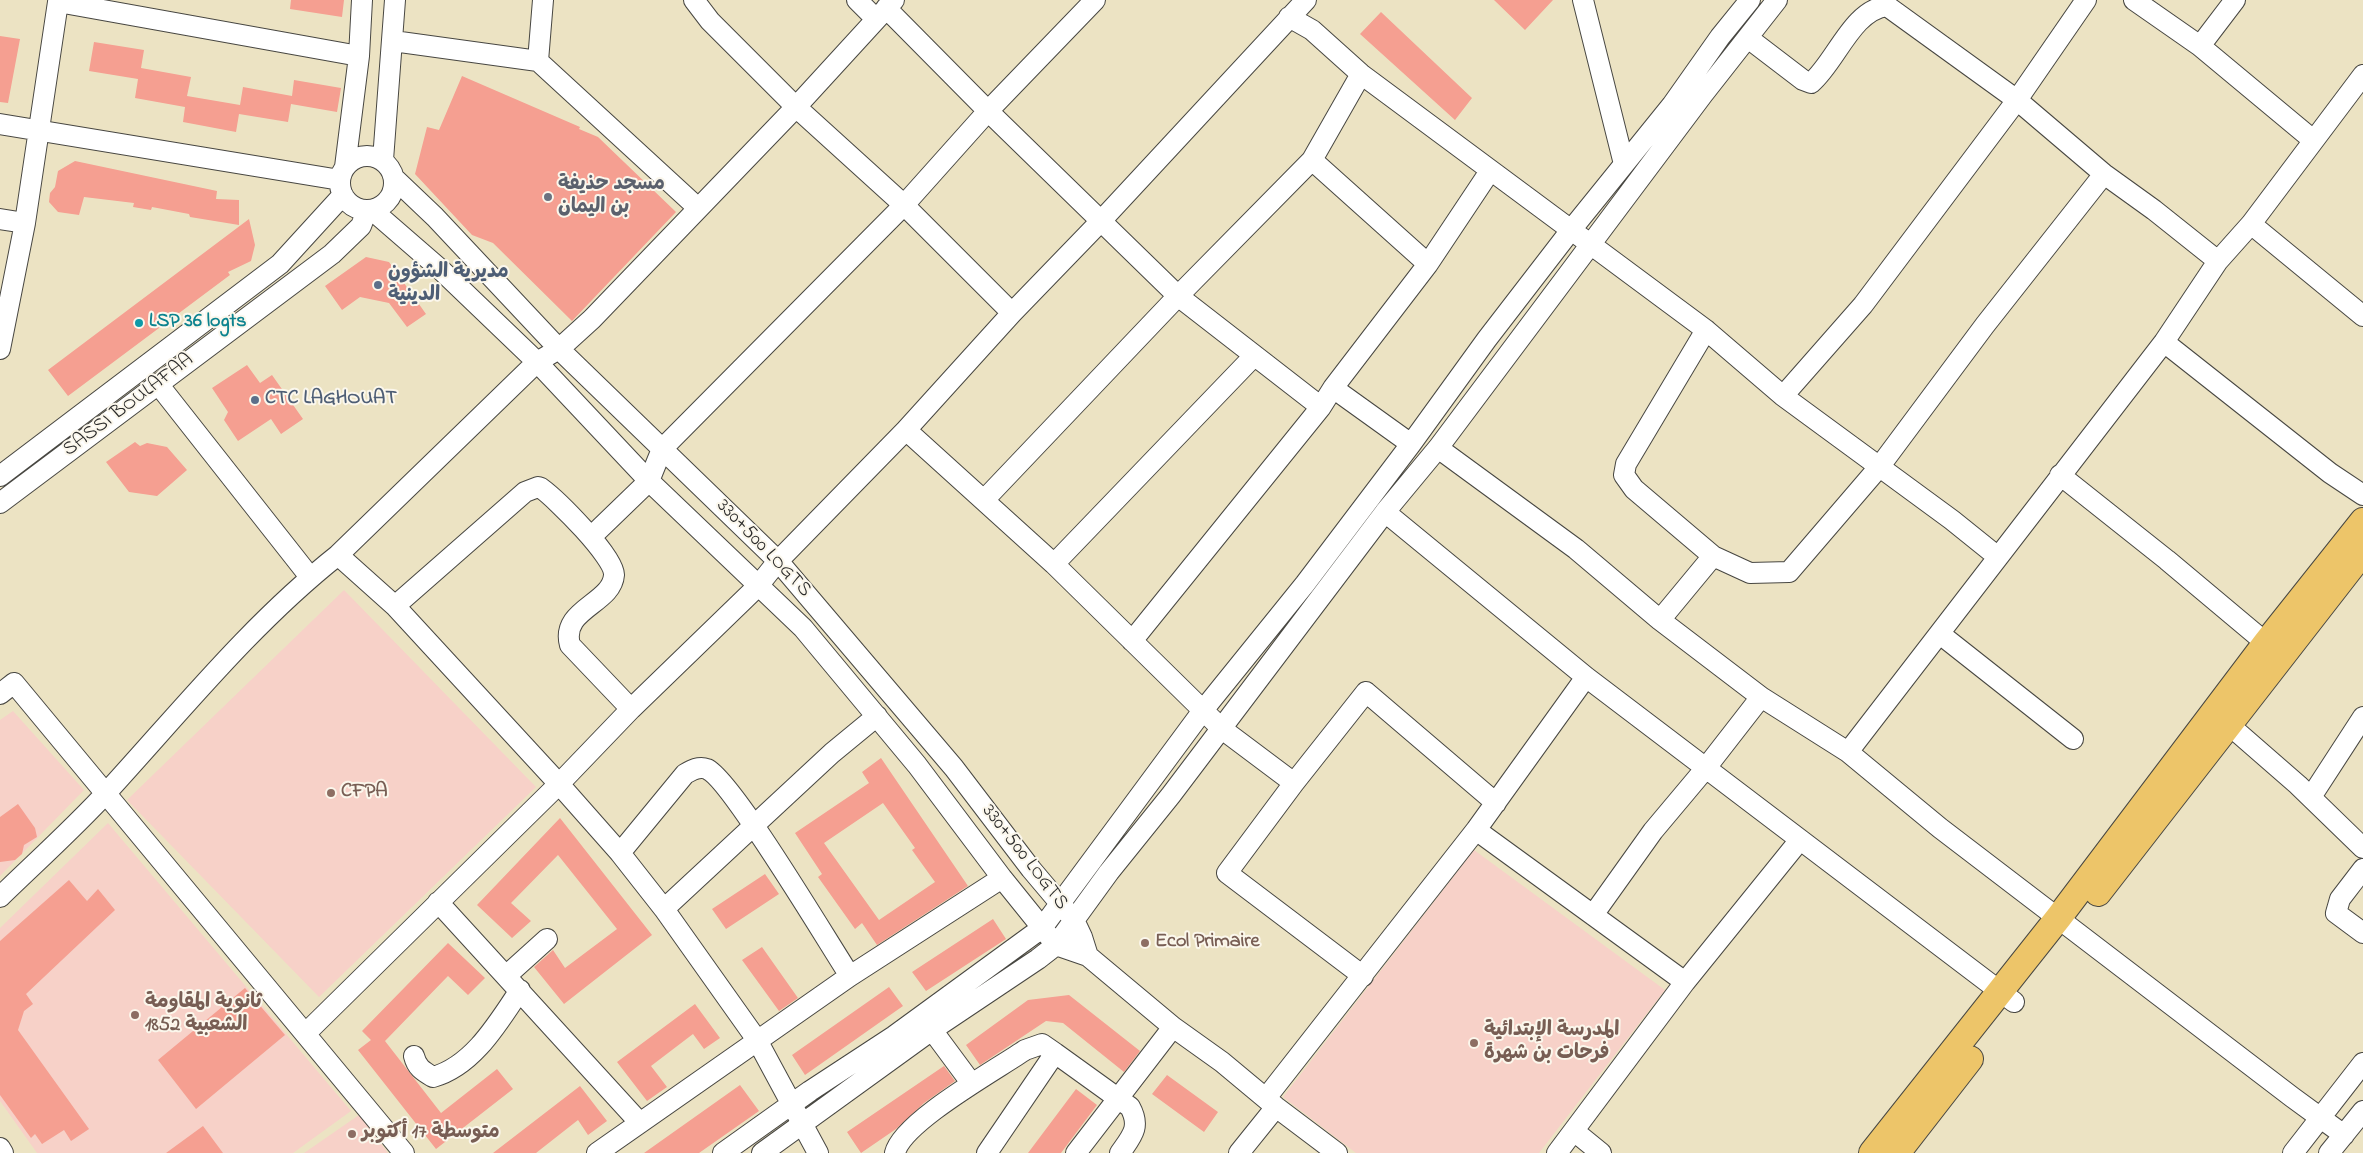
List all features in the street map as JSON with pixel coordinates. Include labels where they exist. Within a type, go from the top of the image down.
[{"type":"main road","points":[[2223,717],[2266,643],[2363,521]]},
{"type":"main road","points":[[1872,1153],[2007,996],[2064,923],[2140,807],[2223,717],[2363,552]]},
{"type":"main road","points":[[1897,1153],[2007,996]]},
{"type":"street","points":[[362,0],[358,56],[342,181],[355,207],[370,210],[440,269],[537,362],[649,481],[803,628],[917,765],[1002,878],[1056,945],[1088,956],[1173,1027],[1222,1062],[1337,1153]]},
{"type":"street","points":[[383,160],[395,0]]},
{"type":"street","points":[[538,61],[542,0]]},
{"type":"street","points":[[694,0],[710,21],[796,107],[904,206],[1012,313]]},
{"type":"street","points":[[857,0],[886,9],[1100,222],[1178,296],[1253,357],[1320,407]]},
{"type":"street","points":[[591,537],[649,481],[662,449],[904,206],[988,111],[1095,0]]},
{"type":"street","points":[[306,1033],[559,784],[631,709],[758,586],[778,561],[906,430],[1012,313],[1100,222],[1306,0]]},
{"type":"street","points":[[1583,0],[1624,164]]},
{"type":"street","points":[[723,1153],[792,1103],[894,1036],[1042,928],[1204,709],[1305,584],[1411,444],[1487,339],[1571,230],[1672,105],[1720,37],[1750,0]]},
{"type":"street","points":[[762,1153],[932,1030],[1056,945],[1109,872],[1222,729],[1385,512],[1438,448],[1704,93],[1777,0]]},
{"type":"street","points":[[1783,396],[1863,306],[2017,100],[2086,0]]},
{"type":"street","points":[[2134,0],[2200,46],[2313,140]]},
{"type":"street","points":[[2200,46],[2235,0]]},
{"type":"street","points":[[0,349],[25,223],[58,1],[358,56]]},
{"type":"street","points":[[1720,37],[1743,45],[1811,83],[1862,18],[1878,7],[1887,6],[2017,100],[2104,174],[2154,210],[2218,262]]},
{"type":"street","points":[[0,897],[107,792],[203,685],[310,577],[338,554],[537,362],[559,349],[592,319],[796,107],[886,9]]},
{"type":"street","points":[[1289,17],[1312,30],[1361,74],[1706,330],[1783,396],[1880,466],[1998,557]]},
{"type":"street","points":[[393,41],[538,61],[698,208]]},
{"type":"street","points":[[985,499],[1178,296],[1312,160],[1361,74]]},
{"type":"street","points":[[1848,752],[2164,342],[2218,262],[2251,224],[2363,75]]},
{"type":"street","points":[[0,124],[342,181]]},
{"type":"street","points":[[0,476],[274,269],[301,243],[358,157],[376,156],[383,160],[392,171],[394,178],[394,187],[387,202],[370,210]]},
{"type":"street","points":[[1312,160],[1428,264]]},
{"type":"street","points":[[1132,641],[1320,407],[1428,264],[1490,170]]},
{"type":"street","points":[[1706,330],[1626,464],[1624,476],[1634,489],[1713,556],[1750,572],[1789,572],[1880,466],[1985,325],[2104,174]]},
{"type":"street","name":"330+500 LOGTS","points":[[394,178],[435,218],[559,349],[778,561],[954,768],[1060,905],[1074,920],[1088,956]]},
{"type":"street","name":"SASSI BOULAFAA","points":[[0,504],[332,254],[361,226],[370,210]]},
{"type":"street","points":[[0,219],[25,223]]},
{"type":"street","points":[[2251,224],[2363,316]]},
{"type":"street","points":[[2164,342],[2330,473],[2363,495]]},
{"type":"street","points":[[1054,564],[1253,357]]},
{"type":"street","points":[[158,384],[310,577]]},
{"type":"street","points":[[1333,388],[1411,444]]},
{"type":"street","points":[[906,430],[985,499],[1054,564],[1204,709],[1222,729],[1294,783]]},
{"type":"street","points":[[1438,448],[1576,550],[1660,620],[1761,697],[1848,752],[1940,828],[2344,1135]]},
{"type":"street","points":[[2060,476],[2167,560],[2266,643]]},
{"type":"street","points":[[395,606],[531,488],[538,487],[547,492],[591,537],[612,567],[614,575],[610,587],[572,622],[568,629],[568,639],[570,645],[631,709]]},
{"type":"street","points":[[1385,512],[1586,678],[1799,841],[2007,996]]},
{"type":"street","points":[[338,554],[395,606],[620,853],[664,909],[757,1040],[818,1153]]},
{"type":"street","points":[[1660,620],[1713,556]]},
{"type":"street","points":[[1940,634],[2073,739]]},
{"type":"street","points":[[1239,1153],[1271,1102],[1363,976],[1476,830],[1586,678]]},
{"type":"street","points":[[0,694],[14,683],[107,792],[404,1153]]},
{"type":"street","points":[[1363,976],[1227,873],[1294,783],[1366,692],[1496,803]]},
{"type":"street","points":[[1593,914],[1653,831],[1705,769],[1761,697]]},
{"type":"street","points":[[664,909],[854,733],[877,716]]},
{"type":"street","points":[[2223,717],[2311,797],[2363,848]]},
{"type":"street","points":[[2311,797],[2363,717]]},
{"type":"street","points":[[620,853],[685,774],[698,768],[709,770],[724,785],[754,827],[850,976]]},
{"type":"street","points":[[1476,830],[1685,982]]},
{"type":"street","points":[[1557,1153],[1685,982],[1799,841]]},
{"type":"street","points":[[2363,869],[2340,899],[2336,913],[2363,933]]},
{"type":"street","points":[[597,1153],[850,976],[1002,878]]},
{"type":"street","points":[[438,902],[640,1123]]},
{"type":"street","points":[[506,976],[547,939]]},
{"type":"street","points":[[414,1056],[416,1064],[421,1070],[433,1077],[444,1074],[487,1038],[520,990]]},
{"type":"street","points":[[1076,1153],[1116,1098],[1173,1027]]},
{"type":"street","points":[[932,1030],[972,1084]]},
{"type":"street","points":[[895,1153],[897,1144],[908,1132],[972,1084],[1025,1050],[1042,1044],[1130,1107],[1136,1118],[1135,1128],[1120,1153]]},
{"type":"street","points":[[987,1153],[1055,1053]]},
{"type":"street","points":[[2293,1153],[2319,1117],[2363,1063]]},
{"type":"street","points":[[2330,1153],[2363,1111]]},
{"type":"street","points":[[1574,1131],[1601,1153]]},
{"type":"street","points":[[0,1148],[3,1153]]},
{"type":"shaded area","name":"CFPA","points":[[344,590],[536,787],[319,997],[127,800]]},
{"type":"shaded area","points":[[13,711],[84,790],[0,876],[0,720]]},
{"type":"shaded area","name":"ثانوية المقاومة الشعبية 1852","points":[[108,823],[351,1111],[293,1153],[37,1153],[0,1101],[0,928]]},
{"type":"shaded area","name":"المدرسة الإبتدائية فرحات بن شهرة","points":[[1474,850],[1665,990],[1539,1153],[1356,1153],[1283,1097]]},
{"type":"shaded area","name":"متوسطة 17 أكتوبر","points":[[359,1115],[388,1153],[304,1153]]},
{"type":"building","points":[[291,0],[344,0],[342,17],[290,9]]},
{"type":"building","points":[[1494,0],[1553,0],[1525,30]]},
{"type":"building","points":[[1381,12],[1472,98],[1455,120],[1360,34]]},
{"type":"building","points":[[0,36],[20,39],[8,103],[0,102]]},
{"type":"building","points":[[94,42],[144,50],[141,68],[191,77],[187,96],[240,105],[243,87],[292,96],[294,80],[341,88],[337,112],[291,104],[288,122],[239,114],[236,132],[183,122],[185,107],[135,98],[138,79],[89,71]]},
{"type":"building","name":"مسجد حذيفة بن اليمان","points":[[462,76],[580,127],[579,129],[598,137],[676,212],[572,321],[493,243],[472,235],[415,174],[427,127],[439,130]]},
{"type":"building","points":[[75,161],[217,191],[216,199],[239,200],[239,225],[190,217],[189,214],[152,207],[151,210],[133,207],[134,203],[84,197],[79,215],[58,212],[49,202],[50,193],[55,187],[58,171]]},
{"type":"building","name":"LSP 36 logts","points":[[249,219],[255,245],[251,261],[228,272],[230,275],[68,396],[48,370]]},
{"type":"building","points":[[366,257],[389,262],[426,314],[407,327],[389,303],[360,297],[342,310],[325,286]]},
{"type":"building","name":"CTC LAGHOUAT","points":[[247,365],[260,383],[272,375],[303,419],[281,434],[271,419],[238,441],[224,420],[228,412],[212,388]]},
{"type":"building","points":[[135,442],[140,446],[147,443],[167,447],[187,470],[157,496],[129,492],[106,462]]},
{"type":"building","points":[[881,758],[968,886],[877,945],[862,923],[855,929],[818,877],[822,874],[795,833],[869,783],[862,772]],"holes":[[[883,803],[915,848],[912,850],[935,882],[879,920],[824,843]]]},
{"type":"building","points":[[18,804],[35,828],[37,837],[24,845],[22,854],[15,860],[0,862],[0,817]]},
{"type":"building","points":[[560,818],[652,935],[564,1004],[534,967],[553,950],[565,968],[617,929],[558,855],[511,903],[531,921],[512,938],[477,905]]},
{"type":"building","points":[[765,874],[779,894],[726,929],[712,909]]},
{"type":"building","points":[[69,880],[87,901],[98,889],[115,910],[26,994],[33,1004],[24,1011],[18,1030],[89,1129],[71,1141],[64,1130],[42,1144],[35,1134],[31,1138],[0,1095],[0,941]]},
{"type":"building","points":[[993,919],[1006,939],[926,991],[912,972]]},
{"type":"building","points":[[448,943],[485,978],[468,995],[448,976],[385,1041],[441,1113],[497,1069],[513,1089],[436,1149],[358,1050],[371,1040],[362,1031]]},
{"type":"building","points":[[762,947],[798,998],[779,1011],[742,960]]},
{"type":"building","points":[[889,987],[903,1006],[805,1075],[792,1055]]},
{"type":"building","points":[[245,988],[285,1035],[196,1109],[158,1060]]},
{"type":"building","points":[[1069,995],[1140,1051],[1124,1072],[1063,1023],[1046,1021],[980,1065],[966,1045],[1028,1000]]},
{"type":"building","points":[[695,1004],[720,1038],[704,1049],[693,1034],[651,1066],[667,1087],[647,1101],[617,1062]]},
{"type":"building","points":[[944,1066],[955,1081],[924,1103],[896,1129],[861,1153],[847,1132]]},
{"type":"building","points":[[1167,1075],[1218,1112],[1204,1132],[1152,1094]]},
{"type":"building","points":[[740,1085],[759,1111],[699,1153],[644,1153]]},
{"type":"building","points":[[580,1086],[607,1121],[588,1135],[578,1120],[536,1153],[493,1153]]},
{"type":"building","points":[[1076,1089],[1097,1105],[1061,1153],[1028,1153]]},
{"type":"building","points":[[203,1126],[223,1153],[166,1153]]},
{"type":"place","name":"مسجد حذيفة بن اليمان","points":[[548,197]]},
{"type":"place","name":"مديرية الشؤون الدينية","points":[[378,285]]},
{"type":"place","name":"LSP 36 logts","points":[[139,323]]},
{"type":"place","name":"CTC LAGHOUAT","points":[[255,400]]},
{"type":"place","name":"CFPA","points":[[331,793]]},
{"type":"place","name":"Ecol Primaire","points":[[1145,943]]},
{"type":"place","name":"ثانوية المقاومة الشعبية 1852","points":[[135,1015]]},
{"type":"place","name":"المدرسة الإبتدائية فرحات بن شهرة","points":[[1474,1043]]},
{"type":"place","name":"متوسطة 17 أكتوبر","points":[[352,1134]]}]
